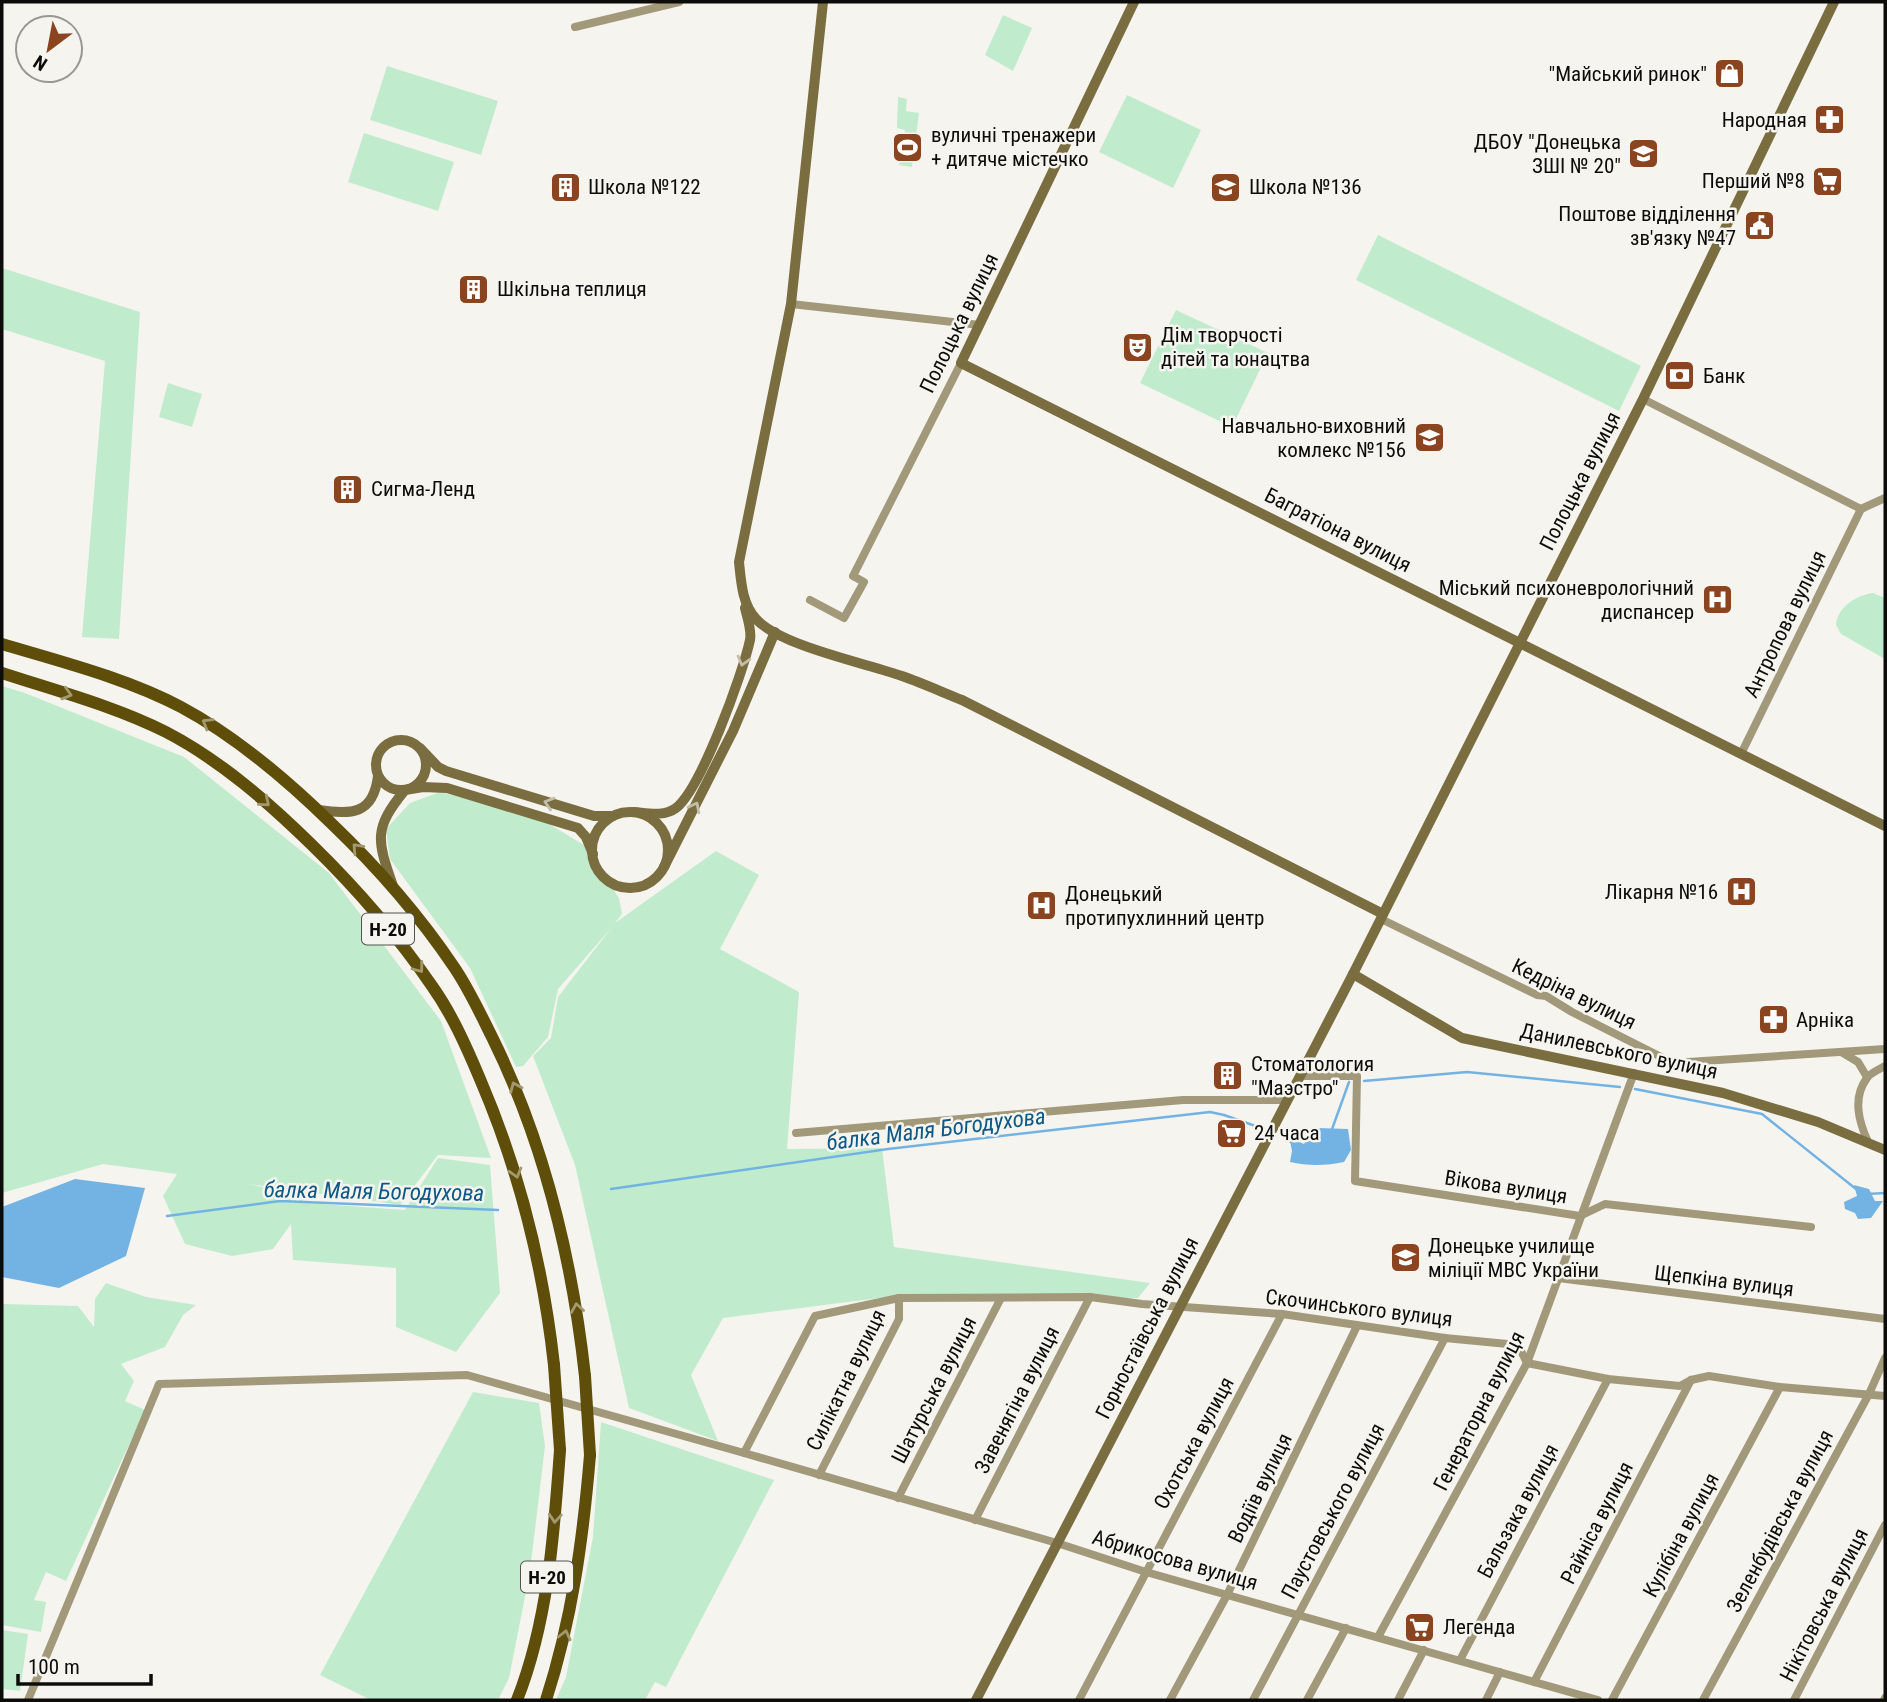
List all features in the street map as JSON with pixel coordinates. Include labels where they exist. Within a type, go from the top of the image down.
[{"type":"main road","points":[[2,659],[3,645]]},
{"type":"main road","name":"Н-20","points":[[3,645],[137,687],[180,707],[249,751],[318,810],[394,888],[455,968],[474,1000],[522,1103],[539,1151],[569,1260],[585,1376],[590,1455],[583,1536],[561,1655],[546,1700]]},
{"type":"main road","name":"Н-20","points":[[2,673],[126,714],[167,733],[229,773],[298,831],[372,907],[438,995],[472,1061],[513,1160],[539,1259],[548,1312],[561,1450],[554,1532],[543,1602],[534,1646],[517,1700]]},
{"type":"street","points":[[575,27],[679,2]]},
{"type":"street","points":[[318,810],[352,813],[360,809],[376,789],[378,776],[375,760],[384,745],[399,739],[408,740],[420,748],[438,767],[446,771],[594,816],[634,812],[666,814],[677,807],[690,791],[735,691],[751,636],[739,562],[791,304],[824,2]]},
{"type":"street","name":"Полоцька вулиця","points":[[810,600],[844,618],[864,582],[853,576],[980,325],[1134,2]]},
{"type":"street","name":"Полоцька вулиця","points":[[1353,974],[1643,399],[1834,2]]},
{"type":"street","points":[[791,304],[980,325]]},
{"type":"street","name":"Багратіона вулиця","points":[[961,363],[1885,826]]},
{"type":"street","points":[[1643,399],[1861,509],[1885,498]]},
{"type":"street","name":"Антропова вулиця","points":[[1741,754],[1861,509]]},
{"type":"street","points":[[743,594],[755,619],[775,632],[962,700],[1382,916]]},
{"type":"street","points":[[378,776],[389,787],[405,790],[423,787],[447,788],[578,828],[586,837],[599,871],[608,880],[633,888],[645,885],[656,878],[664,867],[733,731],[775,632]]},
{"type":"street","points":[[394,888],[381,853],[382,824],[388,811],[405,790],[420,782],[424,774],[425,757],[420,748]]},
{"type":"street","points":[[634,812],[656,821],[663,831],[668,842],[664,867]]},
{"type":"street","points":[[593,854],[595,836],[601,826],[616,815]]},
{"type":"street","name":"Кедріна вулиця","points":[[1382,916],[1537,995],[1546,996],[1677,1065],[1688,1062],[1885,1049]]},
{"type":"street","name":"Данилевського вулиця","points":[[1353,974],[1462,1038],[1723,1093],[1768,1105],[1885,1150]]},
{"type":"street","name":"Горностаївська вулиця","points":[[976,1700],[1353,974]]},
{"type":"street","points":[[1838,1052],[1858,1062],[1867,1077]]},
{"type":"street","points":[[1868,1142],[1862,1128],[1858,1100],[1867,1077],[1885,1066]]},
{"type":"street","name":"Генераторна вулиця","points":[[1378,1637],[1527,1363],[1634,1073]]},
{"type":"street","name":"Вікова вулиця","points":[[1300,1076],[1357,1076],[1354,1181],[1580,1216],[1605,1204],[1811,1227]]},
{"type":"street","points":[[796,1133],[1183,1100],[1287,1100]]},
{"type":"street","name":"Щепкіна вулиця","points":[[1558,1278],[1885,1319]]},
{"type":"street","name":"Скочинського вулиця","points":[[744,1453],[815,1316],[900,1298],[1090,1297],[1282,1314],[1445,1338],[1518,1345],[1527,1363],[1608,1379],[1680,1386],[1709,1376],[1780,1387],[1885,1396]]},
{"type":"street","name":"Завенягіна вулиця","points":[[975,1520],[1090,1297]]},
{"type":"street","name":"Силікатна вулиця","points":[[819,1475],[899,1319],[900,1298]]},
{"type":"street","name":"Шатурська вулиця","points":[[898,1498],[1001,1298]]},
{"type":"street","name":"Охотська вулиця","points":[[1079,1700],[1282,1314]]},
{"type":"street","name":"Водіїв вулиця","points":[[1170,1700],[1227,1595],[1357,1326]]},
{"type":"street","name":"Паустовського вулиця","points":[[1253,1700],[1445,1338]]},
{"type":"street","name":"Зеленбудівська вулиця","points":[[1703,1700],[1870,1394],[1885,1358]]},
{"type":"street","name":"Абрикосова вулиця","points":[[28,1700],[159,1384],[467,1376],[1057,1543],[1146,1572],[1460,1660],[1581,1698],[1598,1700]]},
{"type":"street","name":"Бальзака вулиця","points":[[1460,1660],[1608,1379]]},
{"type":"street","name":"Райніса вулиця","points":[[1534,1682],[1691,1380]]},
{"type":"street","name":"Кулібіна вулиця","points":[[1612,1700],[1780,1387]]},
{"type":"street","name":"Нікітовська вулиця","points":[[1794,1700],[1885,1525]]},
{"type":"street","points":[[1307,1700],[1346,1628]]},
{"type":"street","points":[[1398,1700],[1424,1650]]},
{"type":"street","points":[[1486,1700],[1500,1672]]},
{"type":"green space","points":[[1003,15],[1032,28],[1013,71],[985,55]]},
{"type":"green space","points":[[387,66],[498,101],[481,155],[370,120]]},
{"type":"green space","points":[[1127,95],[1201,130],[1173,188],[1099,152]]},
{"type":"green space","name":"вуличні тренажери + дитяче містечко","points":[[898,97],[907,99],[906,111],[919,113],[912,167],[899,165],[905,130],[897,128]]},
{"type":"green space","points":[[364,133],[454,162],[438,211],[348,182]]},
{"type":"green space","points":[[1378,235],[1641,366],[1619,411],[1356,280]]},
{"type":"green space","points":[[2,268],[140,312],[119,639],[82,637],[105,361],[2,329]]},
{"type":"green space","points":[[1176,310],[1268,353],[1232,427],[1140,383]]},
{"type":"green space","points":[[168,383],[202,394],[192,427],[159,417]]},
{"type":"green space","points":[[1873,593],[1885,598],[1885,659],[1841,634],[1836,625],[1844,607],[1861,596]]},
{"type":"green space","points":[[2,686],[184,757],[329,873],[441,1021],[491,1158],[438,1155],[400,1205],[248,1184],[310,1196],[306,1203],[405,1210],[438,1158],[490,1165],[500,1293],[456,1352],[396,1327],[396,1268],[293,1260],[291,1224],[273,1249],[232,1256],[185,1244],[163,1196],[177,1174],[103,1164],[2,1193]]},
{"type":"green space","points":[[440,792],[534,815],[584,845],[619,898],[622,914],[615,923],[716,851],[759,875],[720,949],[799,992],[787,1149],[882,1148],[894,1247],[1150,1283],[1138,1298],[902,1295],[723,1318],[691,1375],[718,1441],[629,1408],[575,1165],[533,1056],[551,1038],[558,997],[612,927],[558,989],[548,1037],[523,1066],[516,1067],[470,968],[390,859],[386,829],[410,803]]},
{"type":"green space","points":[[106,1283],[146,1297],[196,1305],[183,1315],[165,1347],[121,1364],[134,1381],[125,1401],[145,1410],[66,1581],[46,1572],[34,1600],[46,1602],[41,1632],[2,1625],[2,1304],[78,1306],[94,1327],[95,1299]]},
{"type":"green space","points":[[473,1392],[539,1403],[545,1446],[530,1571],[509,1678],[498,1700],[371,1700],[320,1675]]},
{"type":"green space","points":[[601,1422],[774,1480],[666,1687],[655,1682],[645,1700],[556,1700],[566,1677],[593,1537]]},
{"type":"green space","points":[[2,1630],[28,1634],[20,1691],[2,1689]]},
{"type":"water","points":[[1318,1128],[1348,1129],[1351,1150],[1344,1162],[1317,1165],[1290,1162],[1290,1141],[1293,1139],[1304,1144],[1309,1134]]},
{"type":"water","points":[[75,1179],[145,1188],[126,1256],[59,1288],[2,1277],[2,1207]]},
{"type":"water","points":[[1854,1185],[1869,1189],[1875,1201],[1883,1201],[1871,1218],[1858,1219],[1855,1213],[1845,1209],[1844,1202],[1857,1196]]},
{"type":"waterway","name":"балка Маля Богодухова","points":[[1364,1081],[1467,1072],[1620,1087]]},
{"type":"waterway","name":"балка Маля Богодухова","points":[[1331,1132],[1349,1082]]},
{"type":"waterway","name":"балка Маля Богодухова","points":[[1635,1089],[1762,1114],[1856,1189]]},
{"type":"waterway","name":"балка Маля Богодухова","points":[[611,1189],[888,1149],[1210,1112],[1264,1129]]},
{"type":"waterway","name":"балка Маля Богодухова","points":[[1280,1135],[1291,1142]]},
{"type":"waterway","name":"балка Маля Богодухова","points":[[1867,1194],[1885,1193]]},
{"type":"waterway","name":"балка Маля Богодухова","points":[[167,1216],[280,1201],[498,1210]]},
{"type":"place","name":"\"Майський ринок\"","points":[[1730,74]]},
{"type":"place","name":"Народная","points":[[1830,120]]},
{"type":"place","name":"вуличні тренажери + дитяче містечко","points":[[908,147]]},
{"type":"place","name":"ДБОУ \"Донецька ЗШІ № 20\"","points":[[1644,154]]},
{"type":"place","name":"Перший №8","points":[[1828,181]]},
{"type":"place","name":"Школа №122","points":[[565,187]]},
{"type":"place","name":"Школа №136","points":[[1226,187]]},
{"type":"place","name":"Поштове відділення зв'язку №47","points":[[1759,226]]},
{"type":"place","name":"Шкільна теплиця","points":[[474,289]]},
{"type":"place","name":"Дім творчості дітей та юнацтва","points":[[1138,347]]},
{"type":"place","name":"Банк","points":[[1680,376]]},
{"type":"place","name":"Навчально-виховний комлекс №156","points":[[1429,438]]},
{"type":"place","name":"Сигма-Ленд","points":[[348,489]]},
{"type":"place","name":"Міський психоневрологічний диспансер","points":[[1717,600]]},
{"type":"place","name":"Лікарня №16","points":[[1741,892]]},
{"type":"place","name":"Донецький протипухлинний центр","points":[[1042,906]]},
{"type":"place","name":"Арніка","points":[[1773,1020]]},
{"type":"place","name":"Стоматология \"Маэстро\"","points":[[1228,1076]]},
{"type":"place","name":"24 часа","points":[[1231,1133]]},
{"type":"place","name":"Донецьке училище міліції МВС України","points":[[1405,1258]]},
{"type":"place","name":"Легенда","points":[[1420,1627]]}]
